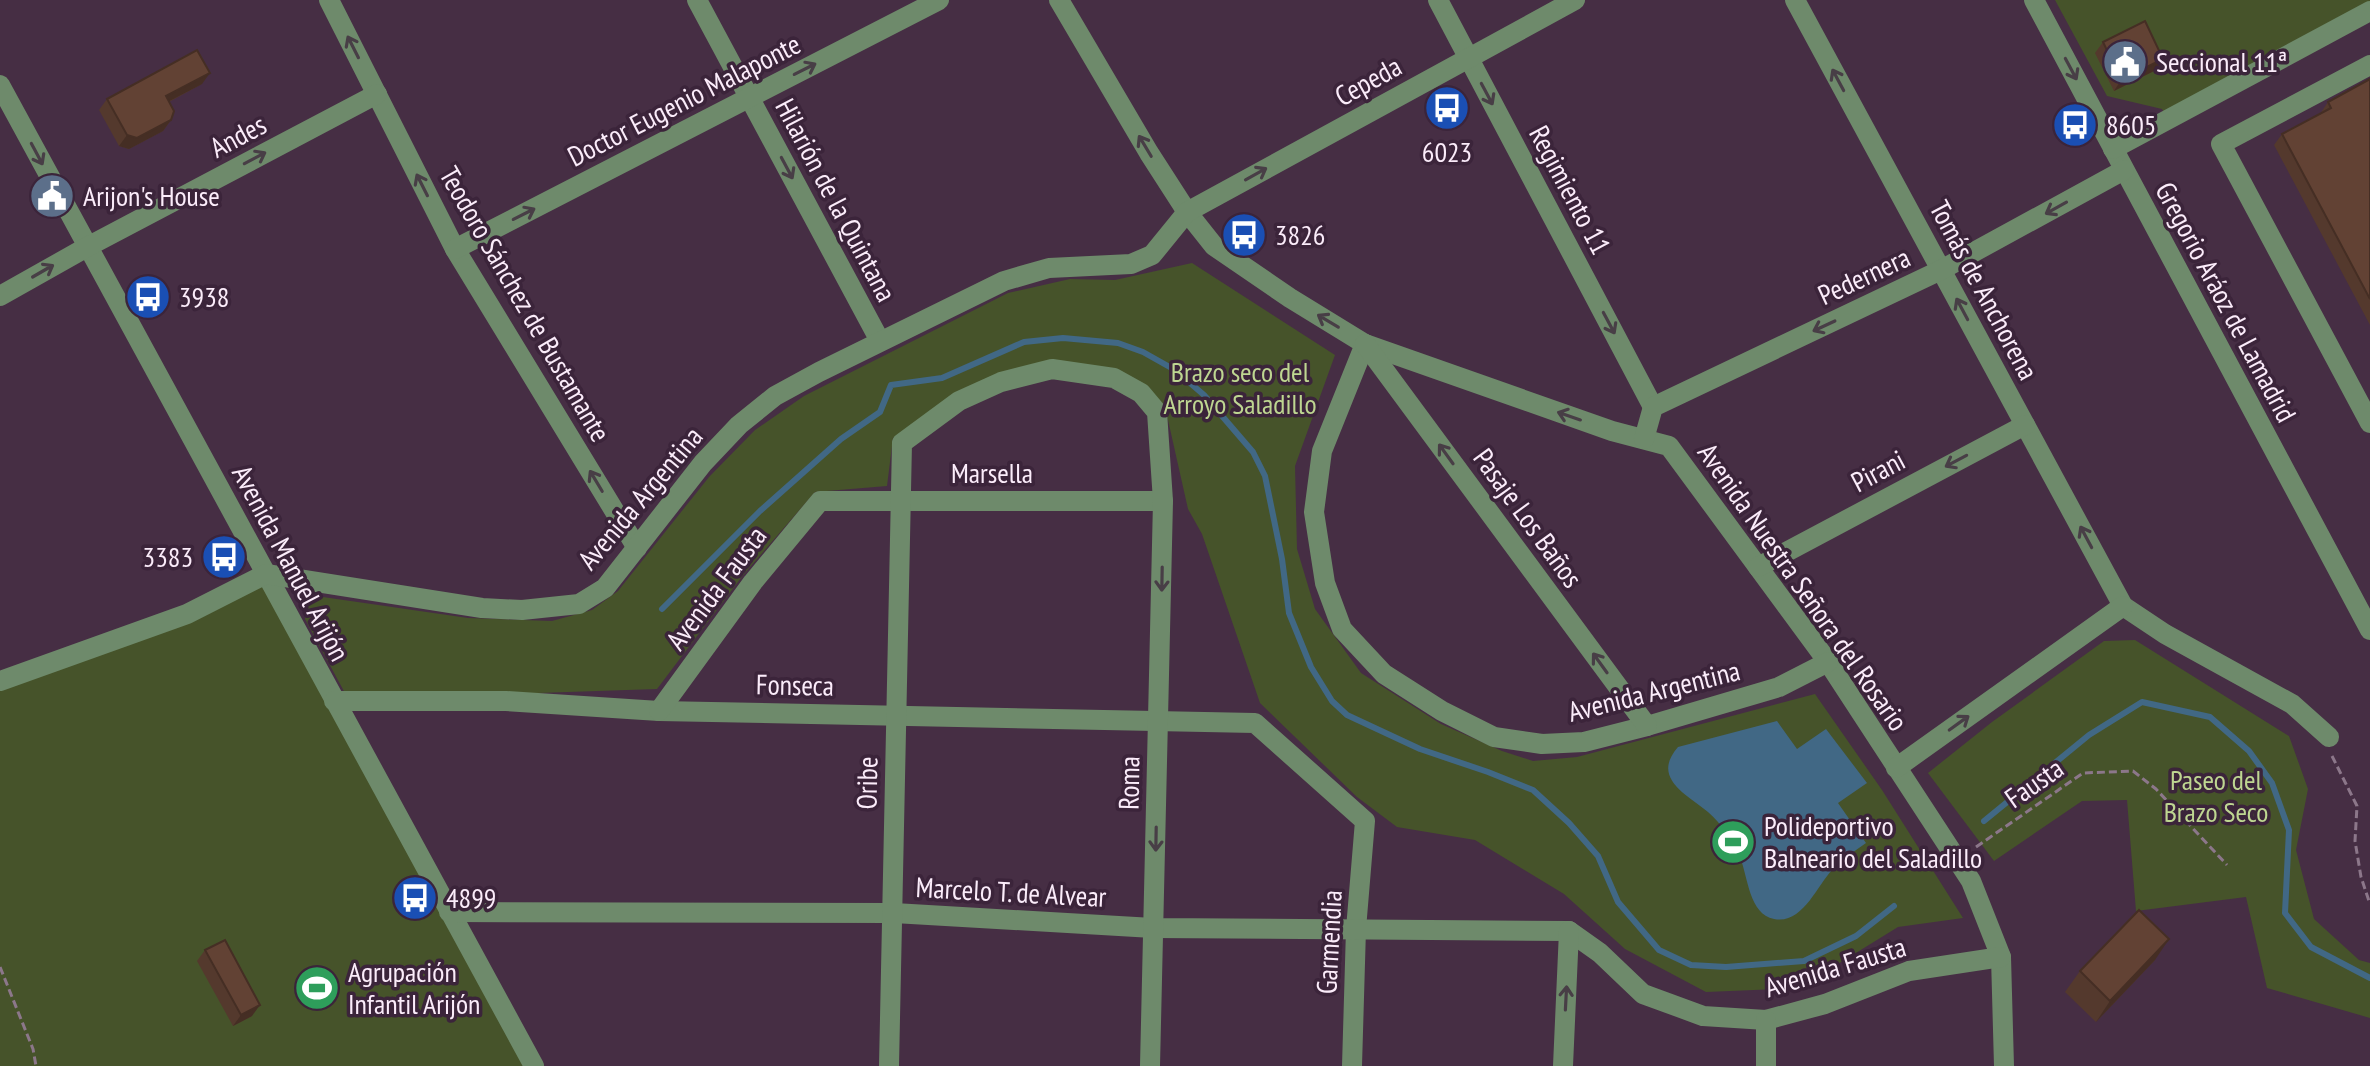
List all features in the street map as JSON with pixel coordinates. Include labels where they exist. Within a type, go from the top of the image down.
[{"type":"street","name":"Teodoro Sánchez de Bustamante","points":[[329,0],[455,249],[637,548]]},
{"type":"street","name":"Hilarión de la Quintana","points":[[697,0],[880,341]]},
{"type":"street","name":"Doctor Eugenio Malaponte","points":[[455,249],[939,0]]},
{"type":"street","name":"Avenida Nuestra Señora del Rosario","points":[[1059,0],[1149,153],[1187,212],[1214,246],[1365,344],[1612,431],[1669,446],[1828,662],[1971,881],[2001,957],[2004,1066]]},
{"type":"street","name":"Regimiento 11","points":[[1438,0],[1653,407]]},
{"type":"street","name":"Cepeda","points":[[1187,212],[1575,0]]},
{"type":"street","name":"Tomás de Anchorena","points":[[1795,0],[2123,606]]},
{"type":"street","name":"Gregorio Aráoz de Lamadrid","points":[[2034,0],[2370,630]]},
{"type":"street","points":[[2113,149],[2370,11]]},
{"type":"street","points":[[2370,65],[2221,144],[2370,423]]},
{"type":"street","name":"Avenida Manuel Arijón","points":[[0,85],[534,1066]]},
{"type":"street","name":"Andes","points":[[0,296],[377,94]]},
{"type":"street","name":"Pedernera","points":[[1653,407],[1941,270],[2124,170]]},
{"type":"street","name":"Avenida Argentina","points":[[266,574],[482,608],[554,609],[579,604],[605,588],[703,463],[739,425],[775,396],[1004,281],[1049,268],[1131,264],[1152,255],[1187,212]]},
{"type":"street","name":"Avenida Argentina","points":[[1365,344],[1322,451],[1314,512],[1325,583],[1342,629],[1384,674],[1442,711],[1494,737],[1542,744],[1584,742],[1647,726],[1779,687],[1828,662]]},
{"type":"street","name":"Pasaje Los Baños","points":[[1365,344],[1647,726]]},
{"type":"street","points":[[900,501],[902,443],[959,401],[1001,382],[1052,369],[1114,378],[1141,393],[1157,412],[1163,501]]},
{"type":"street","points":[[1644,439],[1653,407]]},
{"type":"street","name":"Pirani","points":[[1758,567],[2025,425]]},
{"type":"street","name":"Marsella","points":[[820,501],[1163,501]]},
{"type":"street","name":"Avenida Fausta","points":[[659,711],[753,582],[820,501]]},
{"type":"street","name":"Oribe","points":[[889,1066],[900,501]]},
{"type":"street","name":"Roma","points":[[1150,1066],[1163,501]]},
{"type":"street","points":[[0,681],[187,614],[266,574]]},
{"type":"street","points":[[1896,768],[2123,606],[2165,634],[2292,704],[2329,737]]},
{"type":"street","name":"Fonseca","points":[[334,701],[506,701],[659,711],[1255,723],[1365,821]]},
{"type":"street","name":"Garmendia","points":[[1352,1066],[1356,929],[1365,821]]},
{"type":"street","name":"Marcelo T. de Alvear","points":[[449,912],[894,913],[1153,928],[1569,931]]},
{"type":"street","points":[[1563,1066],[1569,931]]},
{"type":"street","name":"Avenida Fausta","points":[[1569,931],[1600,953],[1643,994],[1703,1016],[1766,1020],[1825,1004],[1909,971],[2001,957]]},
{"type":"street","points":[[1766,1020],[1766,1066]]},
{"type":"street","name":"Avenida Nuestra Señora del Rosario","points":[[1995,1066],[2002,1043]]},
{"type":"path","points":[[2329,737],[2330,752],[2357,806],[2355,841],[2361,877],[2370,904]]},
{"type":"path","name":"Fausta","points":[[1976,847],[2083,773],[2133,771],[2156,789],[2227,865]]},
{"type":"path","points":[[0,967],[33,1049],[36,1066]]},
{"type":"green space","points":[[2055,0],[2370,0],[2370,17],[2170,123],[2162,109],[2107,96]]},
{"type":"green space","name":"Brazo seco del Arroyo Saladillo","points":[[1192,263],[1335,355],[1295,466],[1297,549],[1315,609],[1361,673],[1441,724],[1533,761],[1577,757],[1815,694],[1882,790],[1963,918],[1898,927],[1838,964],[1778,989],[1706,992],[1625,949],[1564,894],[1475,840],[1397,827],[1357,797],[1260,703],[1202,534],[1188,509],[1168,420],[1148,389],[1050,360],[893,438],[887,486],[815,492],[744,574],[657,689],[346,695],[305,619],[306,605],[316,596],[468,618],[552,621],[592,610],[618,591],[709,477],[755,430],[804,396],[1008,293],[1070,279],[1115,280]]},
{"type":"green space","points":[[266,574],[534,1066],[0,1066],[0,681]]},
{"type":"green space","name":"Paseo del Brazo Seco","points":[[2135,640],[2289,736],[2308,789],[2296,850],[2314,919],[2359,960],[2370,963],[2370,1018],[2267,988],[2246,897],[2136,911],[2127,800],[2082,801],[1994,861],[1928,773],[1992,722],[2104,641]]},
{"type":"water","points":[[1777,721],[1797,749],[1826,729],[1867,783],[1838,803],[1866,843],[1832,870],[1801,910],[1784,919],[1774,919],[1759,910],[1730,838],[1713,817],[1682,792],[1668,768],[1678,747]]},
{"type":"building","name":"Seccional 11ª","points":[[2145,21],[2163,59],[2121,80],[2103,42]]},
{"type":"building","points":[[197,50],[210,73],[166,96],[174,111],[171,120],[137,138],[127,135],[107,99]]},
{"type":"building","points":[[2370,79],[2370,299],[2282,134],[2331,108],[2328,102]]},
{"type":"building","points":[[2139,910],[2169,939],[2110,1001],[2080,971]]},
{"type":"building","points":[[225,940],[260,1005],[241,1015],[205,950]]},
{"type":"waterway","points":[[662,609],[760,511],[841,439],[880,412],[891,385],[942,378],[1024,342],[1063,338],[1118,343],[1143,352],[1175,370],[1204,395],[1253,452],[1265,476],[1282,559],[1289,613],[1311,667],[1332,701],[1347,715],[1420,749],[1533,790],[1569,823],[1598,856],[1618,902],[1659,950],[1691,965],[1726,967],[1804,961],[1856,936],[1894,906]]},
{"type":"waterway","points":[[1984,821],[2089,735],[2142,702],[2210,717],[2249,751],[2272,783],[2289,830],[2285,913],[2311,947],[2370,978]]},
{"type":"place","name":"Seccional 11ª","points":[[2125,62]]},
{"type":"place","name":"6023","points":[[1447,108]]},
{"type":"place","name":"8605","points":[[2075,125]]},
{"type":"place","name":"Arijon's House","points":[[52,196]]},
{"type":"place","name":"3826","points":[[1244,235]]},
{"type":"place","name":"3938","points":[[148,297]]},
{"type":"place","name":"3383","points":[[224,557]]},
{"type":"place","name":"Polideportivo Balneario del Saladillo","points":[[1733,842]]},
{"type":"place","name":"4899","points":[[415,898]]},
{"type":"place","name":"Agrupación Infantil Arijón","points":[[317,988]]}]
